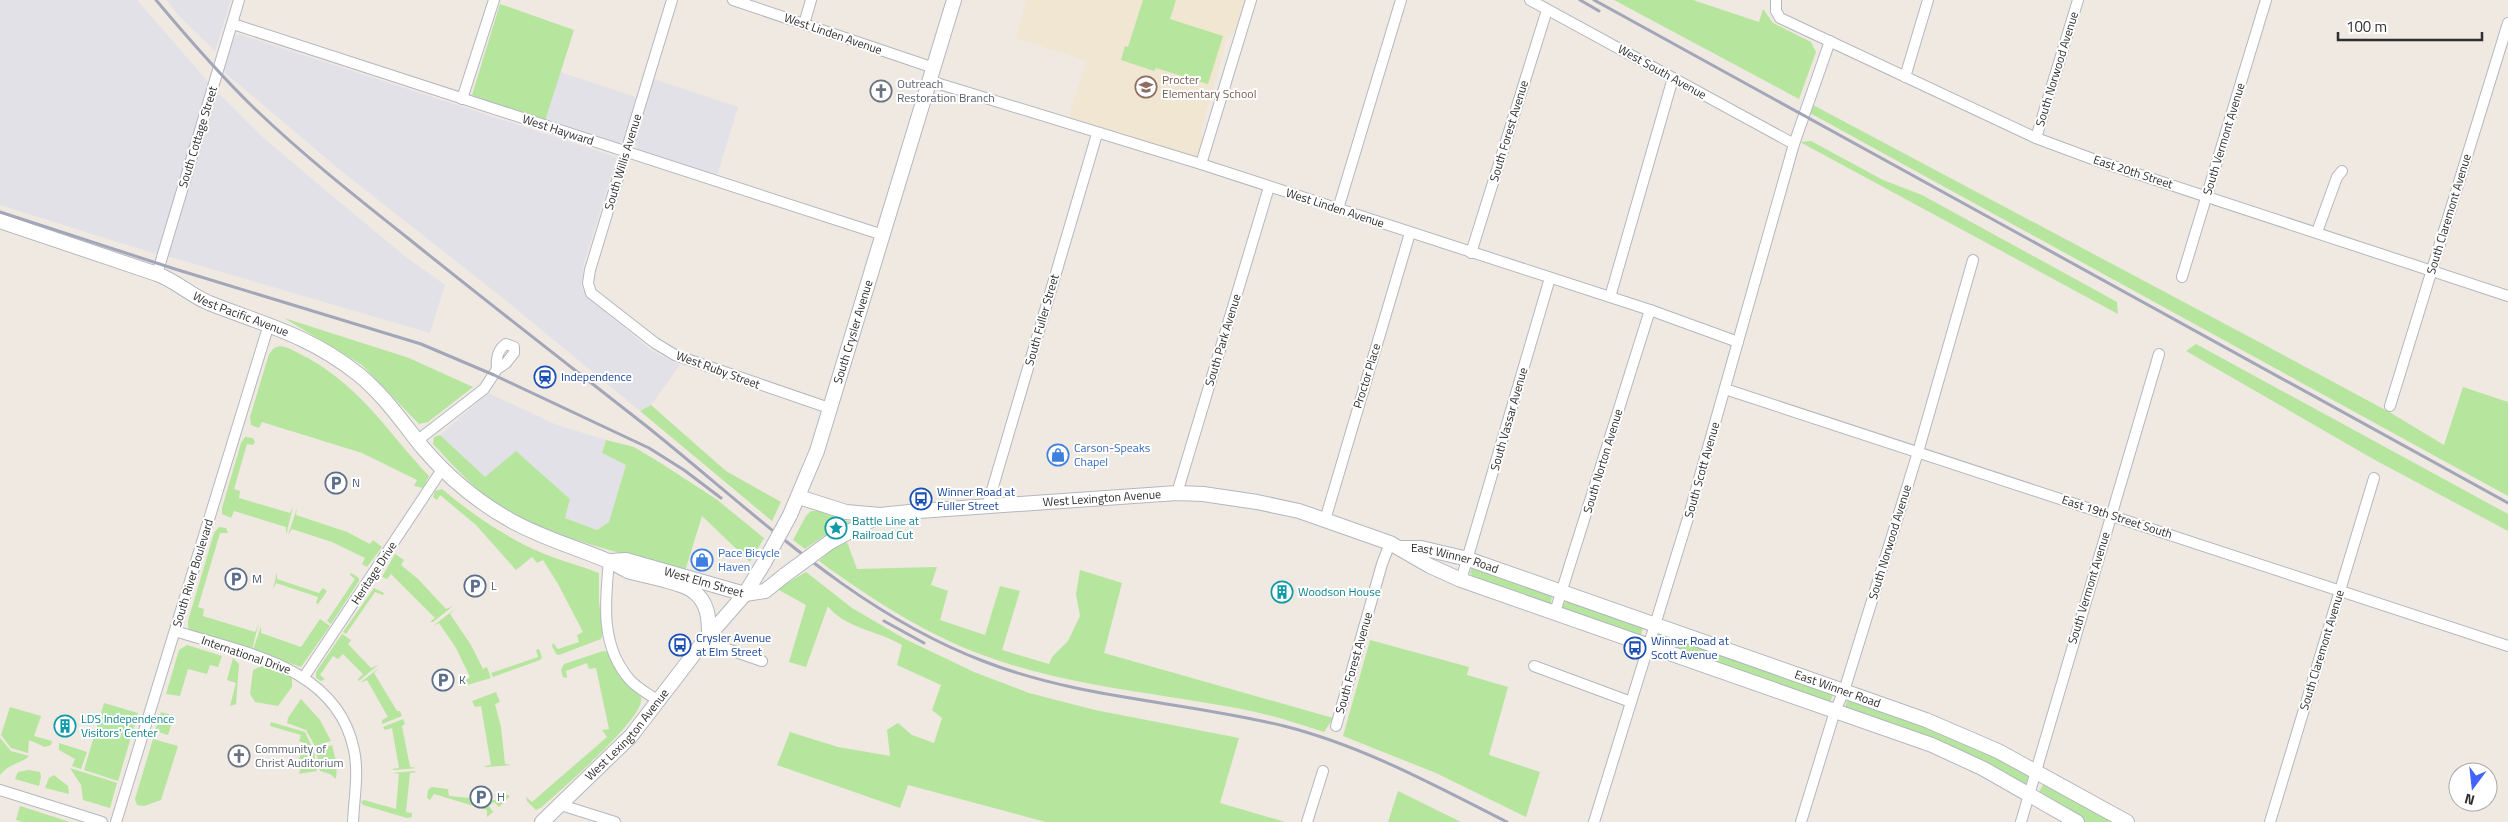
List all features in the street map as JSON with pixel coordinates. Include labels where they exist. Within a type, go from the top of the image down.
[{"type":"street","name":"South Cottage Street","points":[[157,274],[239,0]]},
{"type":"street","points":[[462,99],[494,0]]},
{"type":"street","name":"South Willis Avenue","points":[[616,314],[591,293],[588,283],[590,270],[672,0]]},
{"type":"street","name":"West Linden Avenue","points":[[733,0],[934,68]]},
{"type":"street","points":[[804,24],[811,0]]},
{"type":"street","name":"South Crysler Avenue","points":[[707,638],[745,594],[765,561],[799,497],[817,451],[954,0]]},
{"type":"street","points":[[1201,164],[1251,0]]},
{"type":"street","points":[[1338,209],[1401,0]]},
{"type":"street","name":"West South Avenue","points":[[1530,0],[1794,144]]},
{"type":"street","points":[[1905,77],[1928,0]]},
{"type":"street","name":"South Norwood Avenue","points":[[2036,138],[2078,0]]},
{"type":"street","name":"South Vermont Avenue","points":[[2182,277],[2266,0]]},
{"type":"street","name":"East 20th Street","points":[[1776,5],[1780,18],[2036,138],[2098,161],[2508,296]]},
{"type":"street","name":"South Forest Avenue","points":[[1471,253],[1547,10]]},
{"type":"street","name":"South Claremont Avenue","points":[[2390,406],[2508,23]]},
{"type":"street","name":"West Hayward","points":[[233,24],[883,235]]},
{"type":"street","name":"South Scott Avenue","points":[[1594,822],[1725,389],[1794,144],[1830,41]]},
{"type":"street","points":[[1610,297],[1673,78]]},
{"type":"street","name":"West Linden Avenue","points":[[930,81],[1097,134],[1201,164],[1650,310],[1738,342]]},
{"type":"street","name":"South Fuller Street","points":[[987,507],[1097,134]]},
{"type":"street","points":[[2318,232],[2337,177],[2342,171]]},
{"type":"street","name":"South Park Avenue","points":[[1177,493],[1269,187]]},
{"type":"street","name":"West Pacific Avenue","points":[[0,221],[170,279],[196,297],[314,343],[359,375],[388,404],[443,468]]},
{"type":"street","name":"Proctor Place","points":[[1325,520],[1410,233]]},
{"type":"street","name":"South Norwood Avenue","points":[[1801,822],[1835,711],[1844,691],[1918,452],[1973,260]]},
{"type":"street","name":"South Vassar Avenue","points":[[1461,580],[1550,278]]},
{"type":"street","name":"South Norton Avenue","points":[[1555,612],[1650,310]]},
{"type":"street","name":"West Ruby Street","points":[[616,314],[655,343],[675,355],[829,408]]},
{"type":"street","name":"South River Boulevard","points":[[116,822],[268,324]]},
{"type":"street","name":"South Vermont Avenue","points":[[2021,822],[2159,354]]},
{"type":"street","points":[[418,440],[484,389],[497,369]]},
{"type":"street","name":"East 19th Street South","points":[[1725,389],[2508,646]]},
{"type":"street","name":"West Elm Street","points":[[443,468],[473,495],[522,527],[552,541],[609,561],[626,570],[691,589],[699,588],[725,596],[745,594]]},
{"type":"street","name":"Heritage Drive","points":[[304,677],[443,468]]},
{"type":"street","name":"South Claremont Avenue","points":[[2270,822],[2374,478]]},
{"type":"street","name":"West Lexington Avenue","points":[[799,497],[846,512],[880,516],[1177,493],[1203,494],[1257,502],[1325,520],[1396,546]]},
{"type":"street","points":[[745,594],[765,591],[830,542],[880,516]]},
{"type":"street","name":"South Forest Avenue","points":[[1336,726],[1382,564],[1396,546]]},
{"type":"street","name":"East Winner Road","points":[[1396,546],[1421,548],[1468,559],[1955,731],[2035,770],[2127,822]]},
{"type":"street","name":"East Winner Road","points":[[1396,546],[1430,566],[1461,580],[1835,711],[1954,755],[2076,822]]},
{"type":"street","name":"West Elm Street","points":[[609,561],[626,560],[745,594]]},
{"type":"street","points":[[609,561],[605,603],[609,646],[630,680],[658,701]]},
{"type":"street","name":"West Elm Street","points":[[691,589],[700,597],[706,608],[709,618],[707,638]]},
{"type":"street","name":"International Drive","points":[[175,631],[286,667],[320,689],[332,703],[349,734],[354,750],[356,773],[353,822]]},
{"type":"street","points":[[707,638],[762,661]]},
{"type":"street","name":"West Lexington Avenue","points":[[542,822],[631,736],[707,638]]},
{"type":"street","points":[[1534,666],[1631,702]]},
{"type":"street","points":[[1307,822],[1323,771]]},
{"type":"street","points":[[0,790],[102,822]]},
{"type":"street","points":[[561,805],[615,822]]},
{"type":"shaded area","points":[[0,0],[137,0],[209,83],[159,255],[0,205]]},
{"type":"shaded area","points":[[167,0],[231,0],[215,51],[178,15]]},
{"type":"shaded area","name":"Procter Elementary School","points":[[1027,0],[1245,0],[1235,30],[1227,39],[1201,130],[1203,137],[1198,156],[1193,157],[1072,118],[1070,113],[1087,61],[1016,38]]},
{"type":"shaded area","points":[[239,34],[617,157],[584,263],[581,286],[588,298],[651,350],[680,365],[651,405],[640,411],[504,299],[340,170],[223,71],[233,36]]},
{"type":"shaded area","points":[[560,72],[636,97],[623,140],[619,144],[545,121]]},
{"type":"shaded area","points":[[654,79],[738,107],[717,176],[641,151],[636,146],[634,141]]},
{"type":"shaded area","points":[[217,92],[267,141],[407,258],[445,285],[430,333],[167,256]]},
{"type":"shaded area","points":[[488,393],[557,425],[606,440],[602,453],[626,465],[609,522],[597,530],[565,518],[570,499],[516,451],[485,478],[440,435]]},
{"type":"green space","points":[[1143,0],[1176,0],[1170,19],[1223,36],[1208,84],[1156,68],[1154,71],[1121,60],[1125,46],[1128,47]]},
{"type":"green space","points":[[1614,0],[1693,0],[1759,22],[1763,9],[1773,23],[1811,42],[1816,52],[1799,99]]},
{"type":"green space","points":[[500,4],[574,30],[545,121],[472,95]]},
{"type":"green space","points":[[1813,105],[2391,413],[2444,445],[2463,387],[2508,402],[2508,496],[1810,113]]},
{"type":"green space","points":[[1811,141],[1883,180],[1922,195],[2117,302],[2118,314],[1800,142]]},
{"type":"green space","points":[[284,318],[409,358],[473,387],[428,422],[419,424],[362,365]]},
{"type":"green space","points":[[2196,344],[2508,514],[2508,531],[2375,460],[2186,351]]},
{"type":"green space","points":[[280,346],[308,358],[328,370],[360,398],[429,476],[423,488],[414,486],[417,480],[362,453],[262,422],[259,428],[251,425],[250,417],[269,354],[274,348]]},
{"type":"green space","points":[[651,405],[726,471],[781,502],[772,521],[640,411]]},
{"type":"green space","points":[[440,435],[485,477],[516,451],[570,499],[565,518],[597,530],[609,522],[626,465],[602,453],[606,440],[634,447],[716,499],[764,538],[750,562],[702,516],[685,571],[586,543],[537,525],[515,515],[494,502],[470,482],[433,444],[434,437]]},
{"type":"green space","points":[[245,437],[253,438],[255,442],[253,445],[247,444],[234,489],[240,491],[239,498],[290,513],[293,507],[286,535],[286,527],[234,511],[231,518],[222,514],[222,508],[241,443]]},
{"type":"green space","points":[[442,489],[479,518],[519,542],[547,555],[599,573],[599,602],[603,633],[601,639],[559,655],[556,654],[552,646],[553,643],[558,649],[579,642],[577,635],[583,632],[543,560],[537,563],[532,557],[516,570],[476,525],[440,495],[437,500],[433,497],[435,491]]},
{"type":"green space","points":[[297,508],[296,515],[347,532],[370,544],[373,540],[382,547],[367,567],[362,564],[365,558],[332,542],[292,529],[288,535]]},
{"type":"green space","points":[[811,511],[818,511],[853,523],[826,537],[824,536],[805,549],[793,540],[806,516]]},
{"type":"green space","points":[[219,527],[226,528],[228,533],[220,533],[198,607],[204,609],[203,616],[255,632],[258,625],[252,650],[191,631],[188,628],[188,621],[214,533]]},
{"type":"green space","points":[[847,542],[857,569],[937,567],[931,585],[948,591],[940,620],[985,635],[1000,586],[1020,591],[1002,650],[1049,664],[1052,657],[1068,641],[1080,616],[1076,594],[1080,570],[1122,583],[1104,653],[1333,718],[1324,732],[1255,712],[1095,685],[1000,661],[928,631],[861,591],[819,561],[832,549]]},
{"type":"green space","points":[[395,554],[404,560],[401,565],[418,579],[446,609],[453,606],[433,622],[430,622],[435,618],[391,574],[387,579],[382,577]]},
{"type":"green space","points":[[1472,568],[1552,594],[1551,603],[1548,604],[1473,578],[1470,572]]},
{"type":"green space","points":[[277,572],[277,579],[319,593],[323,588],[327,591],[318,604],[316,603],[318,597],[276,583],[273,589]]},
{"type":"green space","points":[[806,572],[852,608],[905,639],[974,672],[1029,693],[1095,710],[1239,738],[1220,803],[1285,822],[1046,822],[908,785],[900,808],[777,765],[790,732],[838,747],[890,756],[887,730],[898,723],[912,735],[934,743],[942,718],[932,710],[941,685],[897,665],[902,645],[852,624],[828,606],[806,667],[789,662],[806,605],[777,589]]},
{"type":"green space","points":[[351,573],[359,578],[359,581],[331,624],[327,621],[355,579],[350,575]]},
{"type":"green space","points":[[374,588],[384,593],[383,595],[375,592],[346,634],[343,632]]},
{"type":"green space","points":[[1569,600],[1643,627],[1641,635],[1639,636],[1565,611],[1562,608],[1563,604]]},
{"type":"green space","points":[[455,609],[450,614],[471,645],[483,669],[487,667],[491,678],[467,685],[465,681],[470,677],[456,648],[439,623],[433,626]]},
{"type":"green space","points":[[320,619],[330,626],[301,667],[253,650],[261,626],[261,633],[301,647]]},
{"type":"green space","points":[[1659,633],[1833,694],[1830,703],[1658,644],[1656,635]]},
{"type":"green space","points":[[342,634],[351,640],[348,644],[371,668],[378,665],[359,681],[358,679],[363,674],[343,654],[338,659],[333,656],[320,675],[325,679],[321,681],[316,678],[316,672]]},
{"type":"green space","points":[[1370,640],[1469,667],[1467,675],[1508,687],[1489,755],[1540,772],[1526,817],[1436,773],[1343,736]]},
{"type":"green space","points":[[187,645],[222,656],[218,667],[210,665],[207,674],[188,669],[180,696],[166,694],[179,650]]},
{"type":"green space","points":[[539,649],[542,657],[540,660],[493,677],[491,673],[538,657],[536,650]]},
{"type":"green space","points":[[603,651],[609,652],[629,684],[641,697],[639,707],[631,720],[600,754],[542,807],[536,810],[527,801],[526,797],[532,802],[607,737],[602,730],[609,729],[596,668],[589,669],[587,663],[566,671],[567,678],[563,677],[561,670],[564,664]]},
{"type":"green space","points":[[233,658],[239,664],[236,704],[230,706],[236,683],[227,680]]},
{"type":"green space","points":[[264,665],[285,672],[292,679],[292,687],[278,706],[255,702],[250,694],[253,670]]},
{"type":"green space","points":[[380,667],[374,673],[402,716],[382,724],[382,720],[388,717],[367,680],[360,683]]},
{"type":"green space","points":[[496,692],[500,702],[495,704],[501,727],[505,764],[512,765],[486,767],[484,766],[491,765],[481,706],[475,707],[472,701]]},
{"type":"green space","points":[[301,699],[320,720],[331,741],[315,746],[306,730],[287,723],[288,718]]},
{"type":"green space","points":[[1851,700],[1967,742],[2026,773],[2028,776],[2027,784],[2024,787],[1845,707],[1847,701]]},
{"type":"green space","points":[[104,703],[138,713],[118,781],[84,770]]},
{"type":"green space","points":[[10,707],[41,716],[34,736],[52,741],[51,745],[45,747],[29,740],[28,753],[11,748],[1,735]]},
{"type":"green space","points":[[161,712],[174,716],[168,735],[155,731]]},
{"type":"green space","points":[[403,719],[405,724],[402,726],[410,767],[417,768],[394,770],[392,769],[399,768],[392,728],[385,730],[383,727]]},
{"type":"green space","points":[[271,722],[305,732],[314,751],[317,771],[299,774],[301,767],[297,766],[304,743],[299,741],[301,735],[270,726]]},
{"type":"green space","points":[[0,738],[11,751],[29,756],[0,775]]},
{"type":"green space","points":[[153,739],[178,746],[161,800],[144,806],[137,805],[135,799]]},
{"type":"green space","points":[[59,743],[87,752],[81,769],[72,766],[75,759],[59,750]]},
{"type":"green space","points":[[332,745],[337,765],[336,779],[330,774],[320,771],[316,750]]},
{"type":"green space","points":[[70,768],[117,783],[110,808],[83,800],[81,785]]},
{"type":"green space","points":[[29,770],[40,772],[39,786],[15,779],[18,772]]},
{"type":"green space","points":[[417,772],[410,773],[406,812],[412,813],[412,817],[407,818],[363,805],[361,802],[364,800],[396,809],[399,774],[392,773]]},
{"type":"green space","points":[[54,775],[68,786],[69,794],[45,788],[49,778]]},
{"type":"green space","points":[[2044,783],[2115,822],[2085,822],[2041,798],[2039,792]]},
{"type":"green space","points":[[432,787],[448,789],[449,796],[503,801],[505,794],[510,796],[499,807],[494,802],[489,806],[493,812],[487,817],[487,810],[434,794],[430,800],[427,798],[428,790]]},
{"type":"green space","points":[[1398,791],[1461,822],[1388,822]]},
{"type":"green space","points":[[20,806],[70,822],[23,822],[16,820]]},
{"type":"railway","points":[[156,0],[203,55],[241,95],[291,142],[330,175],[645,425],[805,556],[847,587],[890,615],[935,640],[983,661],[1020,674],[1094,692],[1246,718],[1313,734],[1370,755],[1507,822]]},
{"type":"railway","points":[[1580,0],[1599,11]]},
{"type":"railway","points":[[1594,0],[2508,503]]},
{"type":"railway","points":[[0,212],[175,269],[421,344],[494,375],[649,448],[684,470],[721,498]]},
{"type":"railway","points":[[884,621],[924,643]]},
{"type":"place","name":"Procter Elementary School","points":[[1146,87]]},
{"type":"place","name":"Outreach Restoration Branch","points":[[881,91]]},
{"type":"place","name":"Independence","points":[[545,377]]},
{"type":"place","name":"Carson-Speaks Chapel","points":[[1058,455]]},
{"type":"place","name":"N","points":[[336,483]]},
{"type":"place","name":"Winner Road at Fuller Street","points":[[921,499]]},
{"type":"place","name":"Battle Line at Railroad Cut","points":[[836,528]]},
{"type":"place","name":"Pace Bicycle Haven","points":[[702,560]]},
{"type":"place","name":"M","points":[[236,579]]},
{"type":"place","name":"L","points":[[475,586]]},
{"type":"place","name":"Woodson House","points":[[1282,592]]},
{"type":"place","name":"Crysler Avenue at Elm Street","points":[[680,645]]},
{"type":"place","name":"Winner Road at Scott Avenue","points":[[1635,648]]},
{"type":"place","name":"K","points":[[443,680]]},
{"type":"place","name":"LDS Independence Visitors' Center","points":[[65,726]]},
{"type":"place","name":"Community of Christ Auditorium","points":[[239,756]]},
{"type":"place","name":"H","points":[[481,797]]}]
